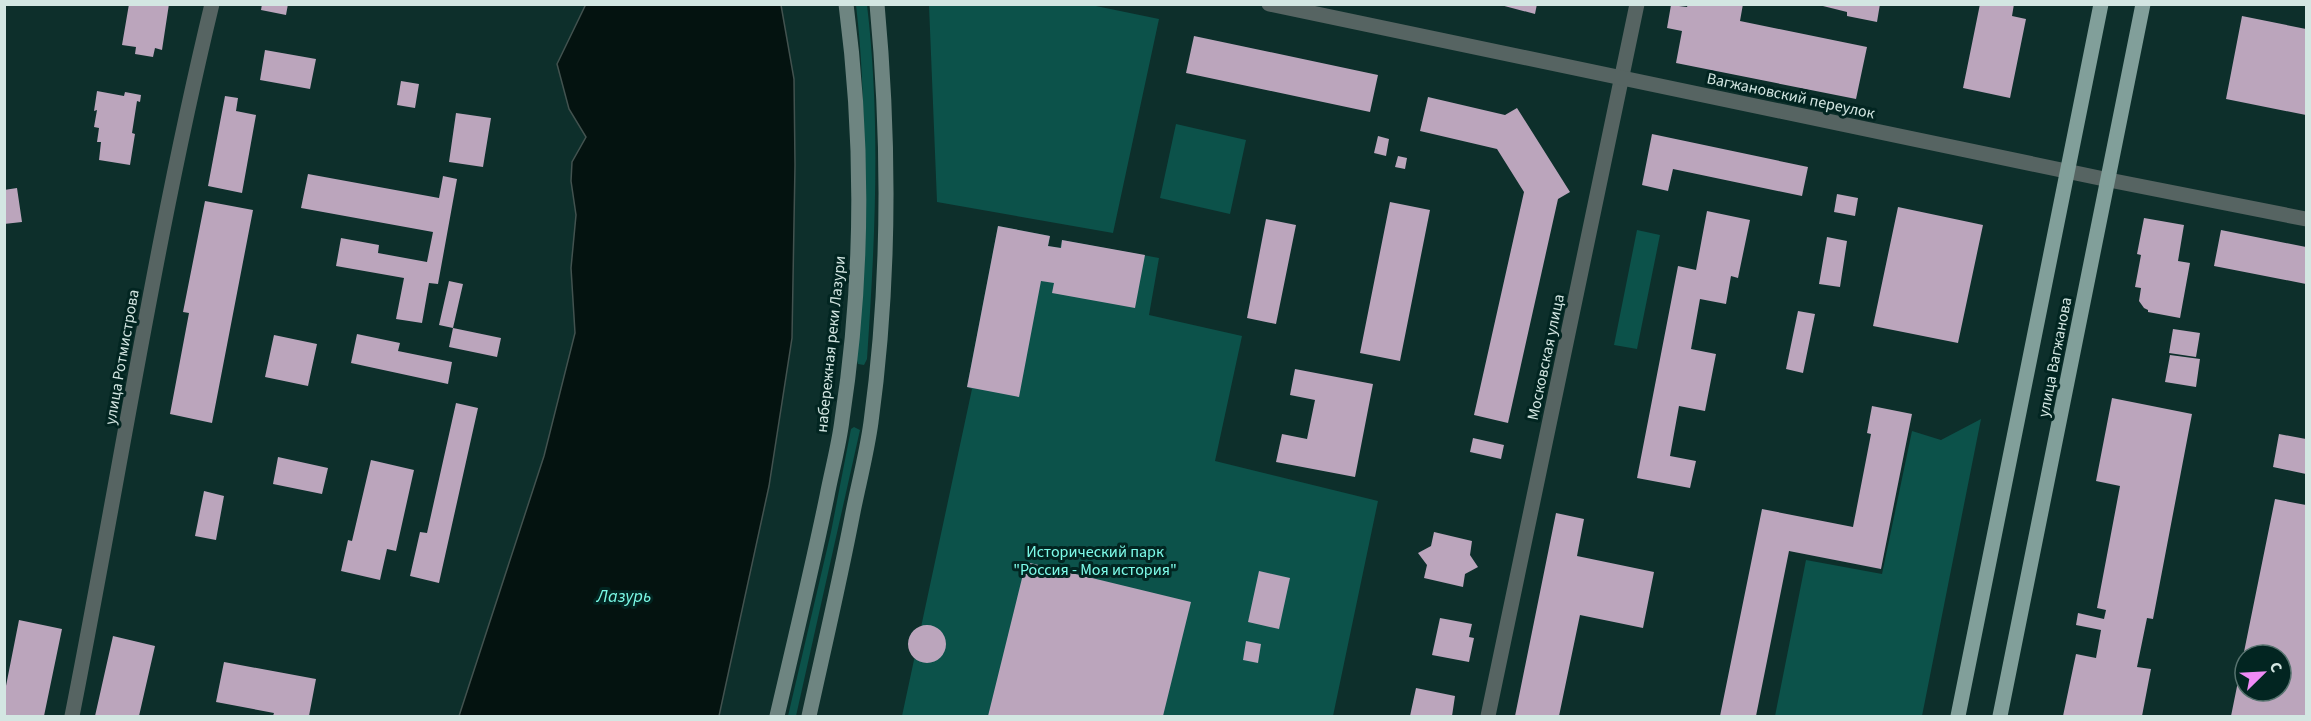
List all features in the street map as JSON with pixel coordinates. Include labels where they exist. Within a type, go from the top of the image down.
[{"type":"main road","name":"набережная реки Лазури","points":[[777,717],[842,422],[850,350],[856,266],[858,182],[854,88],[846,4]]},
{"type":"main road","points":[[808,717],[862,471],[879,352],[885,279],[887,186],[884,94],[877,4]]},
{"type":"main road","name":"улица Вагжанова","points":[[1958,717],[2101,4]]},
{"type":"main road","name":"улица Вагжанова","points":[[2000,717],[2143,4]]},
{"type":"street","name":"улица Ротмистрова","points":[[72,717],[103,562],[170,191],[212,4]]},
{"type":"street","name":"Вагжановский переулок","points":[[1269,4],[2109,180],[2307,219]]},
{"type":"street","name":"Московская улица","points":[[1488,717],[1637,4]]},
{"type":"green space","points":[[856,5],[867,5],[875,137],[872,270],[867,359],[864,365],[858,364],[856,357],[862,225],[863,93]]},
{"type":"green space","points":[[929,5],[1091,5],[1159,19],[1113,233],[937,202]]},
{"type":"green space","points":[[1176,124],[1246,140],[1230,214],[1160,198]]},
{"type":"green space","name":"Исторический парк \"Россия - Моя история\"","points":[[998,226],[1050,236],[1048,246],[1060,248],[1062,240],[1159,258],[1149,315],[1242,336],[1215,461],[1378,501],[1333,716],[902,716],[972,389],[967,387]]},
{"type":"green space","points":[[1637,230],[1660,235],[1637,349],[1614,345]]},
{"type":"green space","points":[[1981,419],[1922,716],[1775,716],[1806,560],[1882,574],[1912,431],[1941,440]]},
{"type":"green space","points":[[854,427],[860,430],[796,716],[788,716],[831,532],[851,429]]},
{"type":"water","name":"Лазурь","points":[[586,4],[781,5],[794,79],[792,338],[769,486],[719,716],[459,716],[544,456],[575,333],[571,268],[576,215],[571,181],[572,162],[586,137],[569,109],[557,64]]},
{"type":"building","points":[[129,4],[169,4],[162,50],[155,48],[153,57],[135,54],[136,47],[122,45]]},
{"type":"building","points":[[262,4],[288,4],[286,15],[261,10]]},
{"type":"building","points":[[1497,4],[1537,4],[1535,14]]},
{"type":"building","points":[[1688,4],[1743,4],[1740,21],[1867,47],[1856,99],[1676,63],[1682,31],[1667,28],[1671,5],[1687,7]]},
{"type":"building","points":[[1815,4],[1880,4],[1877,22],[1847,16],[1847,12]]},
{"type":"building","points":[[1980,4],[2014,4],[2012,16],[2026,19],[2010,98],[1963,88]]},
{"type":"building","points":[[2242,16],[2306,29],[2306,115],[2226,99]]},
{"type":"building","points":[[1194,36],[1378,75],[1370,112],[1186,73]]},
{"type":"building","points":[[265,50],[316,59],[310,89],[260,80]]},
{"type":"building","points":[[401,81],[419,84],[415,108],[397,105]]},
{"type":"building","points":[[97,91],[124,96],[125,92],[141,95],[140,102],[137,101],[130,165],[99,160],[101,142],[97,142],[99,128],[94,127]]},
{"type":"building","points":[[225,96],[238,98],[236,111],[256,115],[242,193],[208,186]]},
{"type":"building","points":[[1428,97],[1505,115],[1517,108],[1570,192],[1558,199],[1508,423],[1474,415],[1524,192],[1497,149],[1420,131]]},
{"type":"building","points":[[456,113],[491,118],[483,167],[449,162]]},
{"type":"building","points":[[1652,134],[1808,167],[1802,196],[1673,169],[1668,191],[1642,185]]},
{"type":"building","points":[[1378,136],[1389,139],[1386,156],[1374,153]]},
{"type":"building","points":[[1398,156],[1407,158],[1405,169],[1395,167]]},
{"type":"building","points":[[308,174],[439,198],[443,176],[457,179],[438,284],[429,283],[422,323],[396,319],[404,278],[336,266],[341,238],[379,245],[378,253],[427,262],[433,232],[301,208]]},
{"type":"building","points":[[17,188],[22,222],[4,224],[4,190]]},
{"type":"building","points":[[1837,194],[1858,198],[1855,216],[1834,212]]},
{"type":"building","points":[[205,201],[253,210],[212,423],[170,414],[189,313],[183,312]]},
{"type":"building","points":[[1390,202],[1430,210],[1400,361],[1360,353]]},
{"type":"building","points":[[1898,207],[1983,225],[1958,343],[1873,326]]},
{"type":"building","points":[[1707,211],[1750,220],[1738,278],[1731,276],[1726,304],[1700,299],[1691,349],[1716,354],[1705,411],[1679,406],[1670,456],[1696,461],[1690,488],[1637,478],[1678,266],[1696,270]]},
{"type":"building","points":[[2144,218],[2184,225],[2178,261],[2190,263],[2180,318],[2148,312],[2139,301],[2141,288],[2135,287],[2141,255],[2137,254]]},
{"type":"building","points":[[1266,219],[1296,225],[1276,324],[1247,318]]},
{"type":"building","points":[[998,226],[1050,236],[1048,246],[1061,248],[1062,240],[1145,255],[1135,308],[1052,293],[1054,283],[1041,281],[1019,397],[967,387]]},
{"type":"building","points":[[2221,230],[2306,247],[2306,284],[2214,266]]},
{"type":"building","points":[[1827,237],[1847,241],[1840,287],[1819,284]]},
{"type":"building","points":[[449,281],[463,284],[453,328],[439,325]]},
{"type":"building","points":[[1798,311],[1815,314],[1803,373],[1786,369]]},
{"type":"building","points":[[453,328],[501,338],[497,357],[449,347]]},
{"type":"building","points":[[2173,329],[2200,333],[2196,357],[2169,353]]},
{"type":"building","points":[[357,334],[400,343],[398,351],[452,362],[448,384],[351,363]]},
{"type":"building","points":[[274,335],[317,344],[308,386],[265,377]]},
{"type":"building","points":[[2170,355],[2200,359],[2196,387],[2165,382]]},
{"type":"building","points":[[1295,369],[1373,384],[1355,477],[1276,462],[1282,434],[1307,439],[1315,400],[1290,395]]},
{"type":"building","points":[[2112,398],[2192,414],[2153,619],[2147,618],[2137,667],[2151,669],[2142,716],[2063,716],[2076,654],[2096,658],[2101,630],[2076,625],[2078,613],[2104,619],[2106,610],[2097,608],[2120,486],[2096,481]]},
{"type":"building","points":[[456,403],[478,408],[439,583],[410,576],[420,532],[427,533]]},
{"type":"building","points":[[1872,406],[1912,414],[1881,569],[1789,551],[1756,716],[1720,716],[1762,509],[1853,527],[1871,434],[1867,433]]},
{"type":"building","points":[[2279,434],[2306,439],[2306,474],[2273,467]]},
{"type":"building","points":[[1473,438],[1504,445],[1501,459],[1470,452]]},
{"type":"building","points":[[278,457],[328,468],[322,494],[273,484]]},
{"type":"building","points":[[371,460],[414,470],[396,551],[387,549],[380,580],[341,571],[348,540],[352,541]]},
{"type":"building","points":[[204,491],[224,496],[216,540],[195,536]]},
{"type":"building","points":[[2275,499],[2306,505],[2306,716],[2231,716],[2234,703],[2293,703],[2293,643],[2246,643]]},
{"type":"building","points":[[1556,513],[1584,519],[1577,556],[1654,572],[1643,628],[1580,615],[1559,716],[1515,716]]},
{"type":"building","points":[[1434,532],[1472,541],[1470,555],[1478,567],[1465,574],[1463,587],[1424,578],[1427,565],[1418,553],[1431,546]]},
{"type":"building","points":[[1026,562],[1191,602],[1163,716],[988,716]]},
{"type":"building","points":[[1259,571],[1290,578],[1279,629],[1248,622]]},
{"type":"building","points":[[1440,618],[1472,624],[1469,637],[1474,638],[1469,662],[1432,655]]},
{"type":"building","points":[[19,620],[62,629],[44,716],[4,716],[4,696]]},
{"type":"building","points":[[927,625],[940,631],[946,644],[940,657],[927,663],[914,657],[908,644],[914,631]]},
{"type":"building","points":[[113,636],[155,646],[139,716],[95,716]]},
{"type":"building","points":[[1246,641],[1261,644],[1258,663],[1243,660]]},
{"type":"building","points":[[224,662],[316,679],[309,716],[273,716],[274,713],[216,702]]},
{"type":"building","points":[[1416,688],[1455,696],[1452,716],[1410,716]]}]
